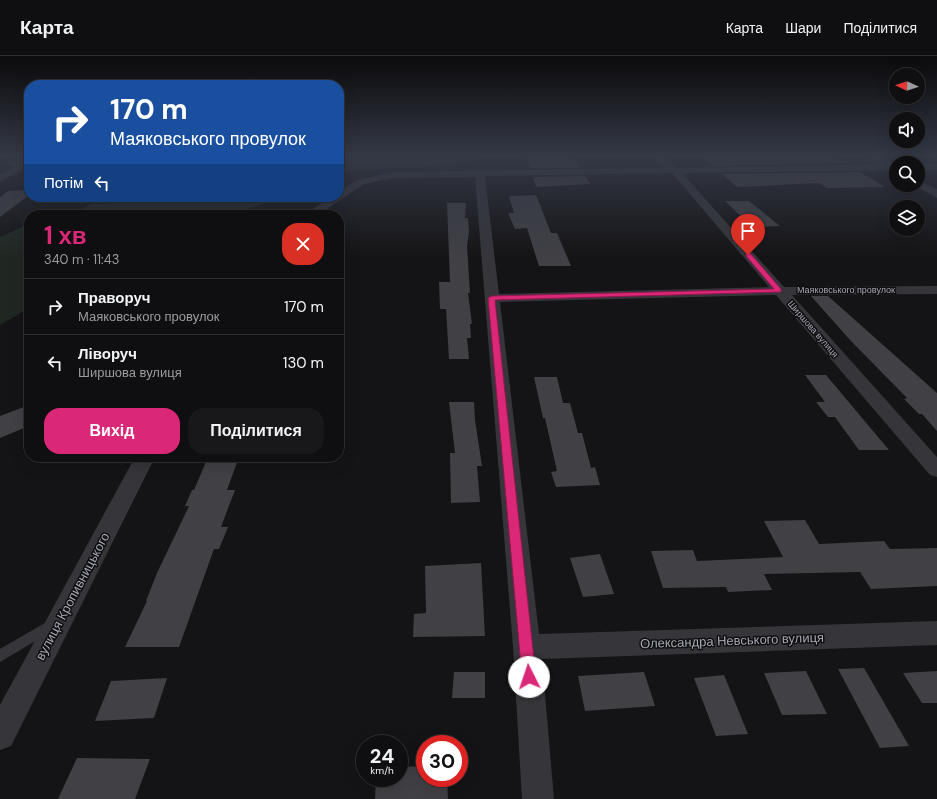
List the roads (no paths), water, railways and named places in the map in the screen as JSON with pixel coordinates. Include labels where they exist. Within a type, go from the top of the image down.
[{"type":"street","points":[[482,190],[527,647],[538,799]]},
{"type":"street","name":"Ширшова вулиця","points":[[691,190],[937,470]]},
{"type":"street","points":[[318,210],[330,202]]},
{"type":"street","name":"Маяковського провулок","points":[[492,298],[779,290],[937,290]]},
{"type":"street","name":"вулиця Кропивницького","points":[[0,735],[58,621],[142,462]]},
{"type":"street","name":"Олександра Невського вулиця","points":[[527,647],[937,633]]},
{"type":"lane","points":[[0,656],[58,621]]}]
